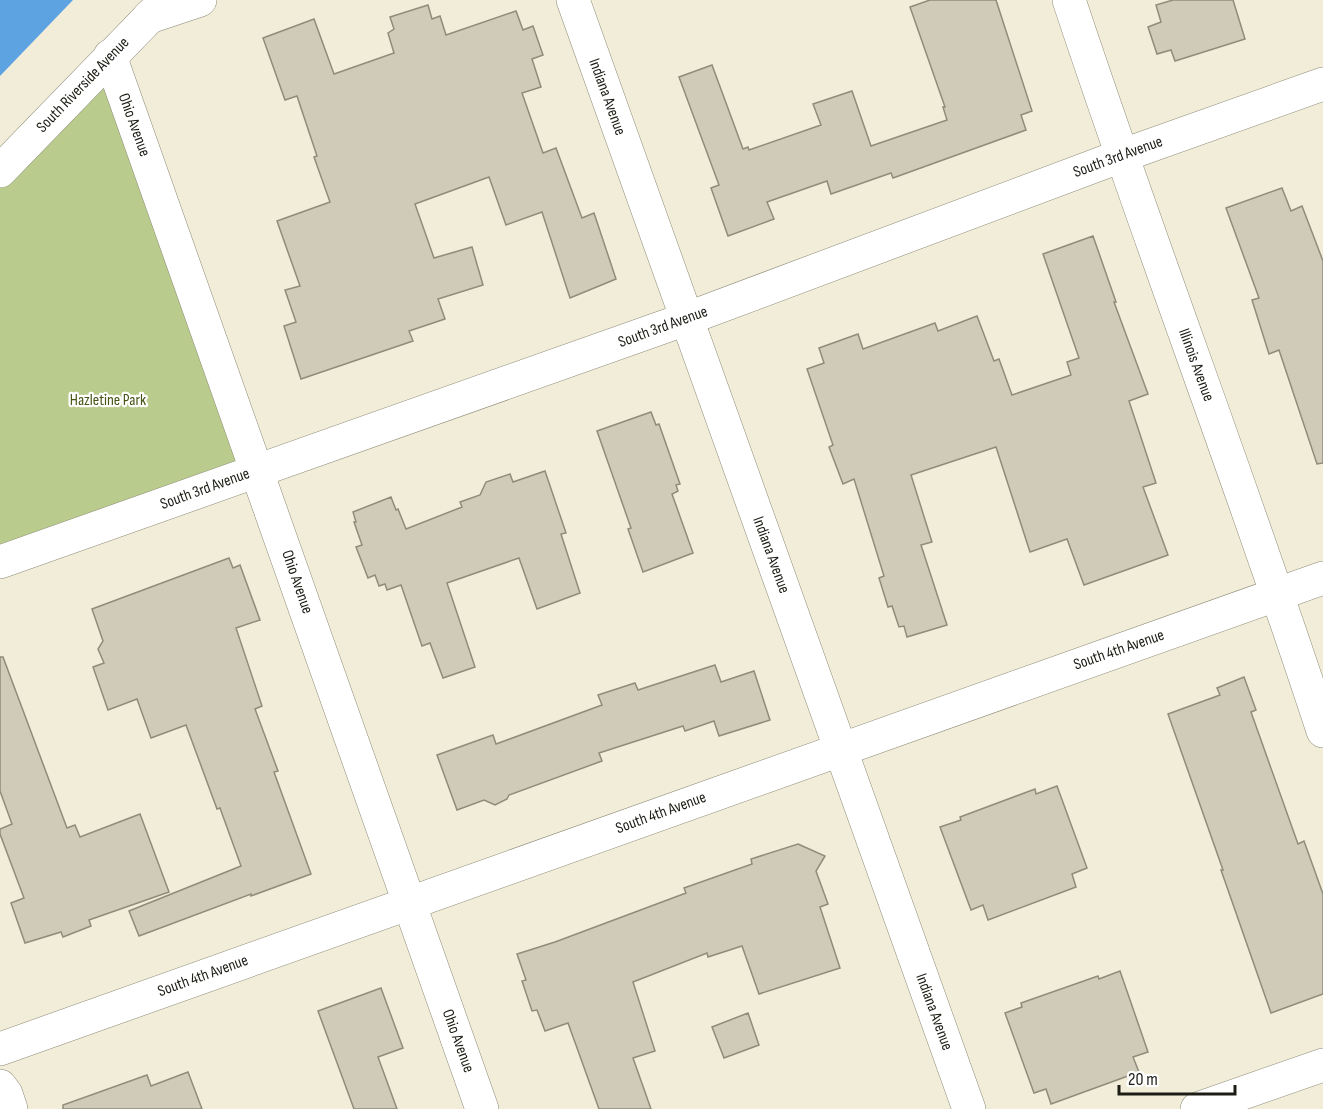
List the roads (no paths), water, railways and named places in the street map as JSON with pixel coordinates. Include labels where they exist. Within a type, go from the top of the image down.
[{"type":"street","points":[[157,9],[200,0]]},
{"type":"street","name":"Indiana Avenue","points":[[573,0],[969,1109]]},
{"type":"street","name":"Illinois Avenue","points":[[1069,0],[1121,156],[1278,594],[1323,731]]},
{"type":"street","name":"South Riverside Avenue","points":[[0,171],[157,9]]},
{"type":"street","name":"Ohio Avenue","points":[[110,56],[483,1109]]},
{"type":"street","name":"South 3rd Avenue","points":[[0,562],[686,319],[1121,156],[1323,84]]},
{"type":"street","name":"South 4th Avenue","points":[[0,1049],[1323,578]]},
{"type":"street","points":[[1197,1109],[1323,1065]]},
{"type":"street","points":[[0,1086],[6,1094],[10,1109]]},
{"type":"water","points":[[0,0],[73,0],[0,76]]},
{"type":"park label","name":"Hazletine Park","points":[[108,400]]}]
